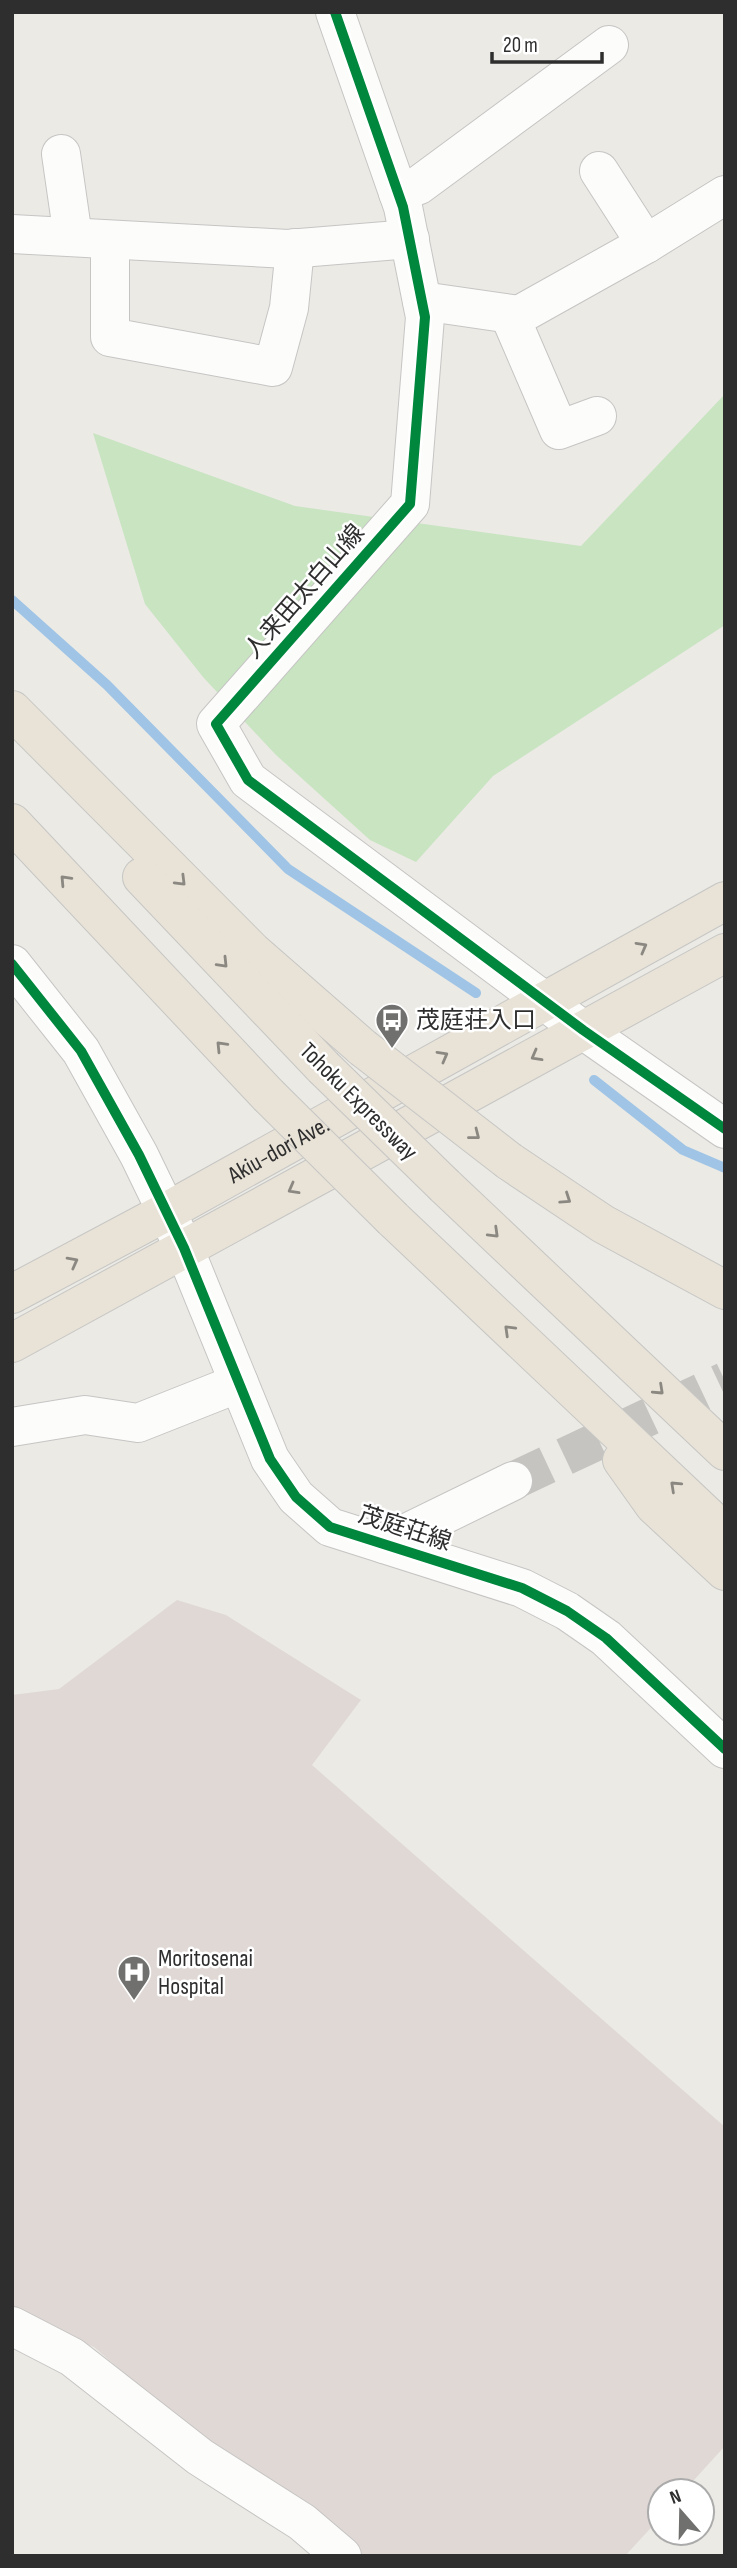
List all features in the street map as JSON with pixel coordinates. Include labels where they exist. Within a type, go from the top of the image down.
[{"type":"highway","points":[[12,710],[252,951],[363,1048],[509,1161],[603,1224],[725,1290]]},
{"type":"highway","name":"Tohoku Expressway","points":[[12,732],[178,916],[323,1067],[725,1451]]},
{"type":"highway","points":[[12,823],[268,1095],[393,1219],[725,1533]]},
{"type":"highway","name":"Akiu-dori Ave.","points":[[12,1294],[166,1212],[725,901]]},
{"type":"highway","name":"Akiu-dori Ave.","points":[[12,1343],[725,953]]},
{"type":"highway","points":[[571,1389],[654,1505],[725,1571]]},
{"type":"street","name":"人来田太白山線","points":[[335,12],[398,193],[425,317],[410,504],[216,724],[248,780],[583,1030],[725,1129]]},
{"type":"street","points":[[398,193],[419,184],[610,45]]},
{"type":"street","points":[[61,154],[92,239],[110,337],[273,366],[289,308],[295,248]]},
{"type":"street","points":[[599,171],[646,244]]},
{"type":"street","points":[[422,301],[519,315],[646,244],[725,195]]},
{"type":"street","points":[[12,234],[295,248],[410,239]]},
{"type":"street","points":[[509,314],[559,430],[597,416]]},
{"type":"street","name":"茂庭荘線","points":[[12,964],[81,1051],[139,1155],[184,1248],[270,1459],[296,1497],[330,1527],[522,1588],[567,1611],[606,1638],[725,1749]]},
{"type":"street","points":[[12,1427],[85,1415],[138,1423],[239,1383]]},
{"type":"street","points":[[384,1544],[513,1482]]},
{"type":"street","points":[[12,2326],[72,2357],[189,2449],[302,2522],[342,2556]]},
{"type":"shaded area","points":[[177,1600],[226,1615],[361,1700],[312,1765],[725,2127],[725,2446],[697,2477],[646,2477],[646,2533],[625,2556],[363,2556],[175,2418],[94,2347],[12,2313],[12,1695],[59,1689]]},
{"type":"green space","points":[[725,394],[725,625],[493,776],[416,862],[370,840],[275,754],[203,677],[145,604],[93,433],[295,506],[581,546]]},
{"type":"waterway","points":[[12,600],[107,685],[288,869],[476,993]]},
{"type":"waterway","points":[[594,1080],[683,1150],[725,1168]]},
{"type":"tunnel","points":[[513,1481],[725,1381]]},
{"type":"cycle path","points":[[335,12],[403,207],[425,317],[410,504],[216,724],[248,780],[583,1030],[725,1129]]},
{"type":"cycle path","points":[[12,964],[81,1051],[139,1155],[184,1248],[270,1459],[296,1497],[330,1527],[522,1588],[567,1611],[606,1638],[725,1749]]},
{"type":"place","name":"茂庭荘入口","points":[[392,1050]]},
{"type":"place","name":"Moritosenai Hospital","points":[[134,2002]]}]
